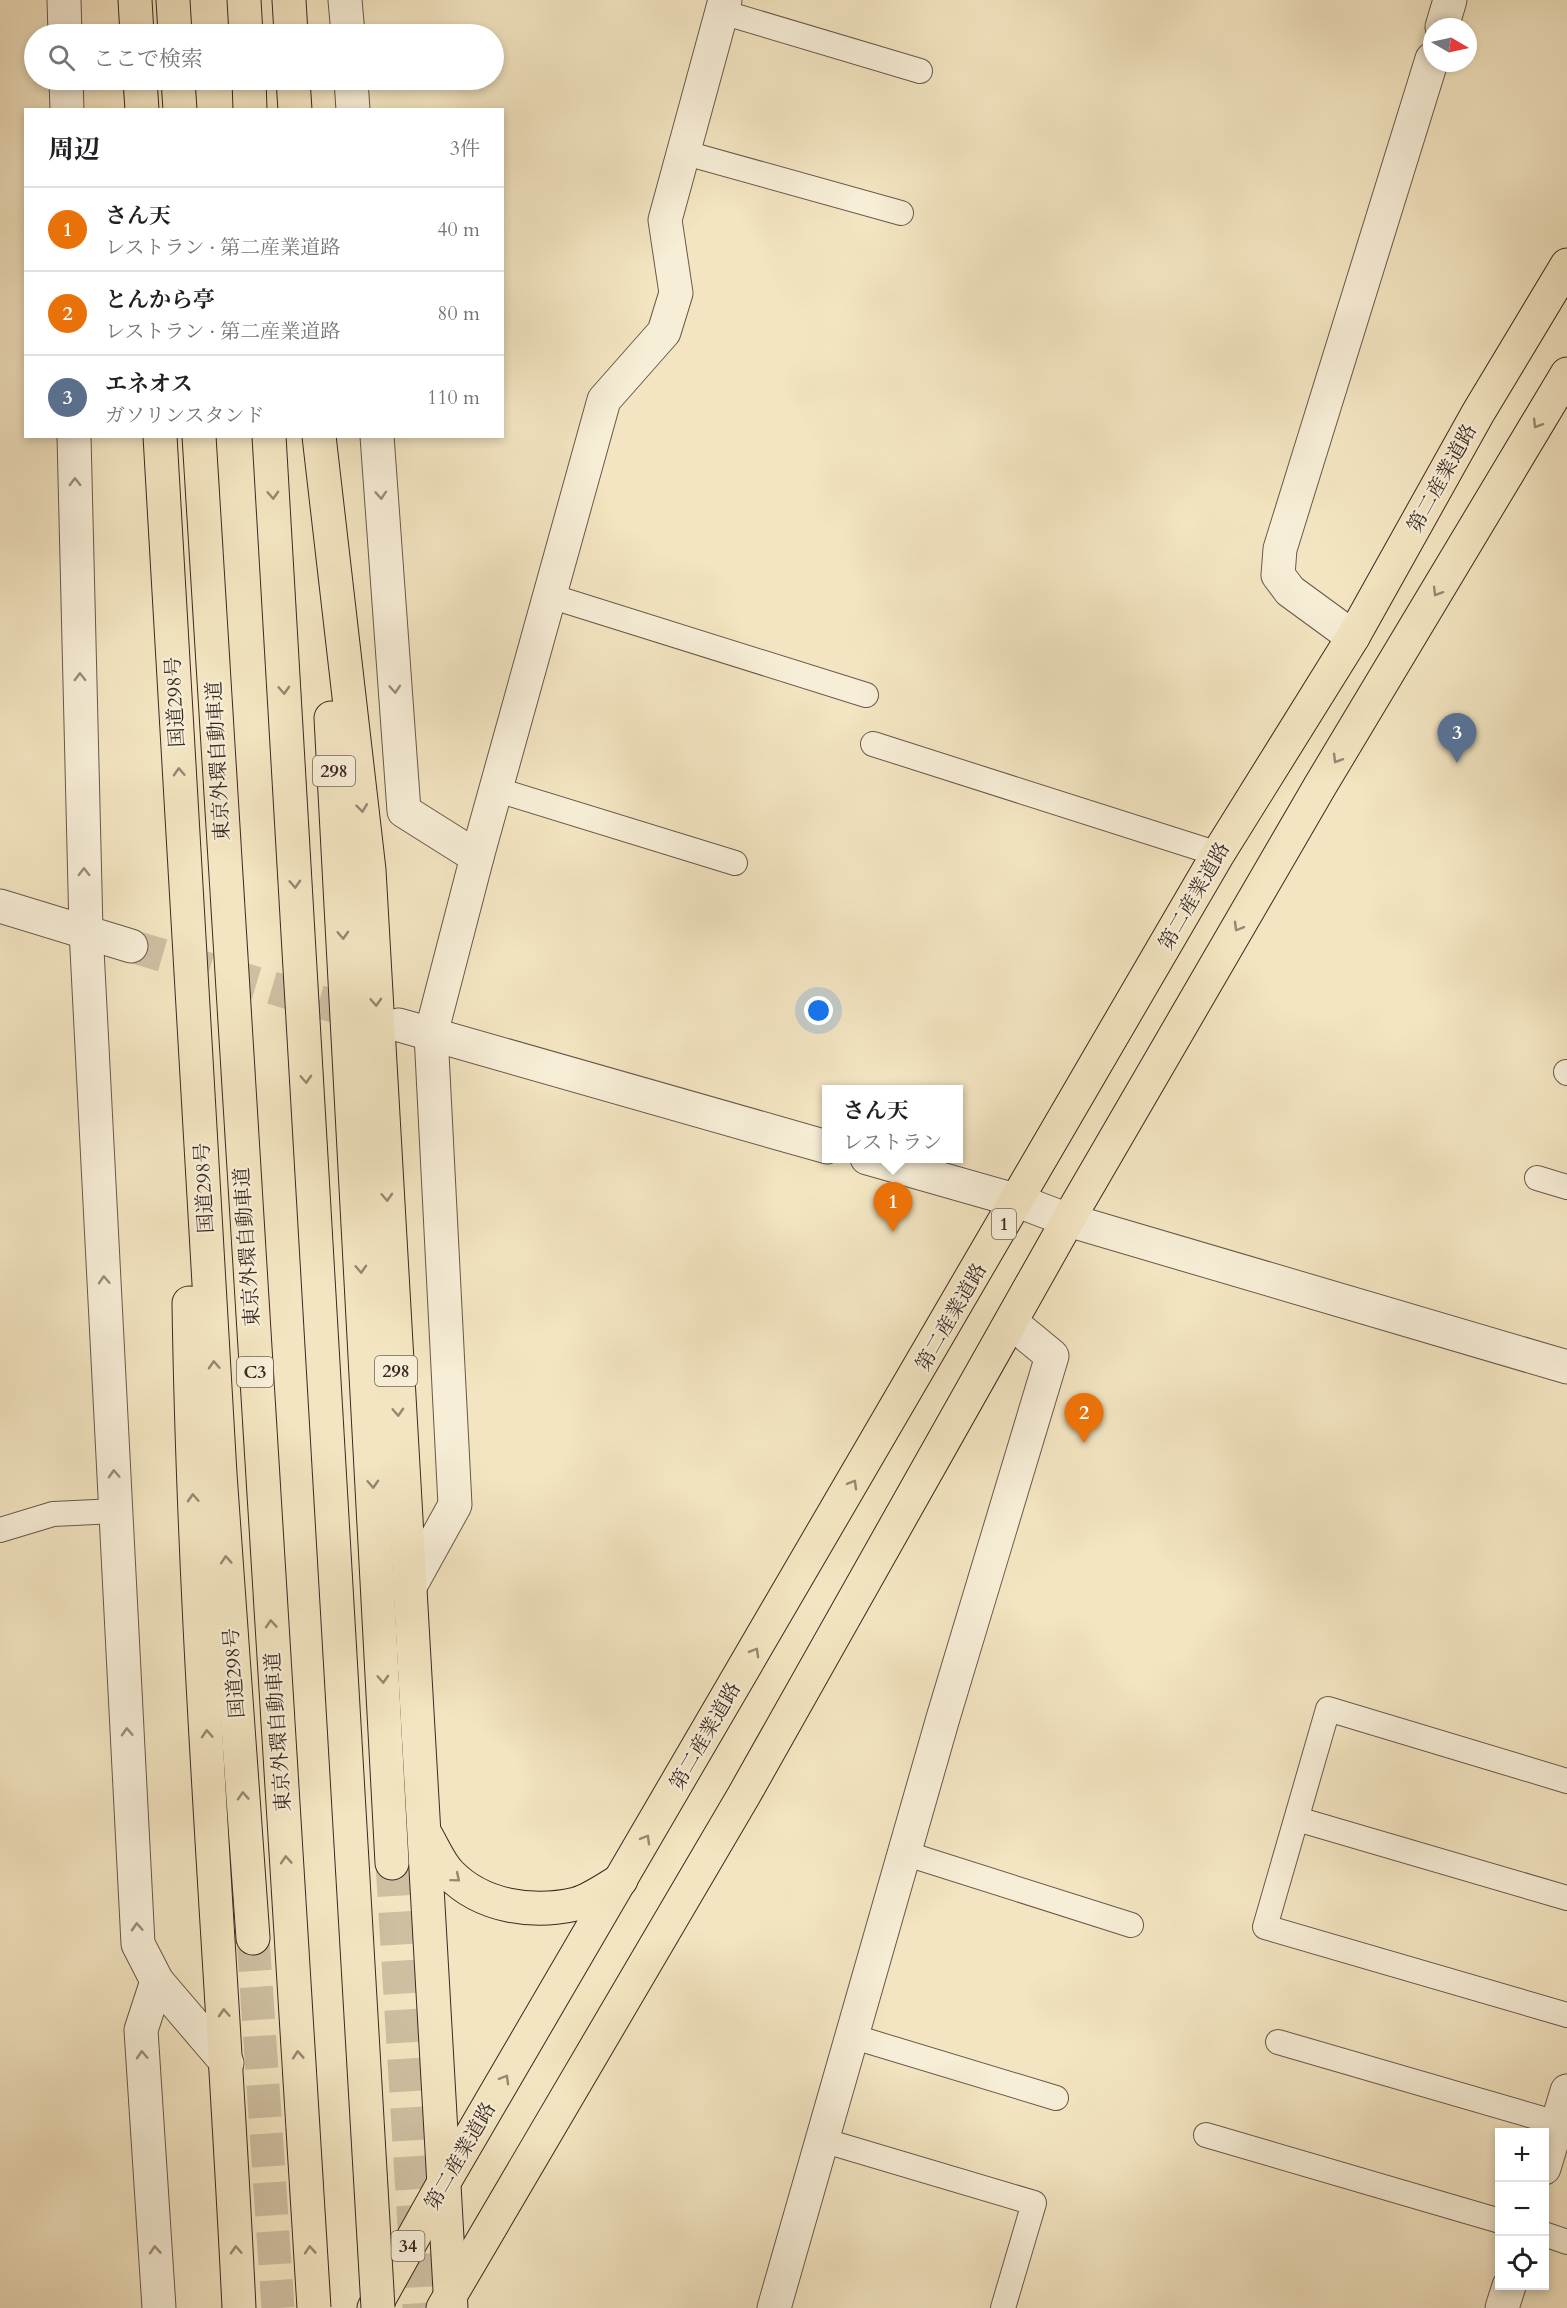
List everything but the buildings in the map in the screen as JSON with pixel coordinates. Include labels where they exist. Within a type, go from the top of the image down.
[{"type":"main road","points":[[135,0],[136,24]]},
{"type":"main road","points":[[173,0],[174,24]]},
{"type":"main road","points":[[244,0],[245,24]]},
{"type":"main road","points":[[289,0],[290,24]]},
{"type":"main road","points":[[141,90],[142,108]]},
{"type":"main road","points":[[179,90],[180,108]]},
{"type":"main road","points":[[249,90],[250,108]]},
{"type":"main road","points":[[294,90],[295,108]]},
{"type":"main road","name":"第二産業道路","points":[[374,2308],[443,2184],[1018,1201],[1218,854],[1353,637],[1478,413],[1567,265]]},
{"type":"main road","points":[[448,2304],[744,1795],[1068,1220],[1320,786],[1567,374]]},
{"type":"main road","name":"国道298号","points":[[160,438],[220,1463],[253,1938]]},
{"type":"main road","name":"東京外環自動車道","points":[[199,438],[314,2308]]},
{"type":"main road","points":[[269,438],[378,2308]]},
{"type":"main road","name":"298","points":[[317,438],[369,870],[448,2304]]},
{"type":"main road","name":"298","points":[[317,438],[392,1863]]},
{"type":"main road","points":[[182,813],[192,1477],[227,2063],[239,2308]]},
{"type":"main road","points":[[423,1831],[449,1874],[481,1899],[512,1906],[546,1908],[578,1904],[621,1880]]},
{"type":"street","points":[[64,0],[65,24]]},
{"type":"street","points":[[345,0],[347,24]]},
{"type":"street","points":[[1445,18],[1450,0]]},
{"type":"street","points":[[408,1590],[455,1505],[431,1034],[477,857],[498,790],[604,400],[664,332],[676,293],[665,220],[723,6]]},
{"type":"street","points":[[1353,637],[1290,591],[1278,575],[1280,549],[1428,72]]},
{"type":"street","points":[[66,90],[67,108]]},
{"type":"street","points":[[352,90],[353,108]]},
{"type":"street","points":[[74,438],[86,930],[138,1944],[157,1981],[227,2063]]},
{"type":"street","points":[[377,438],[404,811],[477,857]]},
{"type":"street","points":[[0,906],[86,930],[131,946]]},
{"type":"street","points":[[399,1025],[822,1146]]},
{"type":"street","points":[[885,1163],[1018,1201],[1068,1220],[1567,1367]]},
{"type":"street","points":[[774,2308],[904,1853],[1052,1356],[1012,1323]]},
{"type":"street","points":[[157,1981],[141,2030],[159,2308]]},
{"type":"street","points":[[1549,2158],[1563,2125],[1567,2091]]},
{"type":"street","points":[[1502,2308],[1508,2290]]},
{"type":"lane","points":[[723,6],[920,71]]},
{"type":"lane","points":[[682,152],[901,213]]},
{"type":"lane","points":[[550,596],[866,695]]},
{"type":"lane","points":[[873,744],[1218,854]]},
{"type":"lane","points":[[498,790],[735,862]]},
{"type":"lane","points":[[1537,1178],[1567,1187]]},
{"type":"lane","points":[[0,1530],[53,1515],[116,1511]]},
{"type":"lane","points":[[1567,1780],[1328,1709],[1265,1927],[1567,2015]]},
{"type":"lane","points":[[1297,1819],[1567,1898]]},
{"type":"lane","points":[[904,1853],[1131,1925]]},
{"type":"lane","points":[[851,2036],[1056,2098]]},
{"type":"lane","points":[[1278,2042],[1563,2125]]},
{"type":"lane","points":[[1206,2135],[1495,2220]]},
{"type":"lane","points":[[822,2140],[1034,2203],[1003,2308]]},
{"type":"lane","points":[[1549,2235],[1567,2242]]},
{"type":"tunnel","points":[[131,946],[374,1018]]},
{"type":"tunnel","points":[[392,1863],[419,2308]]},
{"type":"tunnel","points":[[253,1938],[278,2308]]},
{"type":"place","name":"エネオス","points":[[1457,763]]},
{"type":"place","name":"さん天","points":[[893,1232]]},
{"type":"place","name":"とんから亭","points":[[1084,1443]]}]
